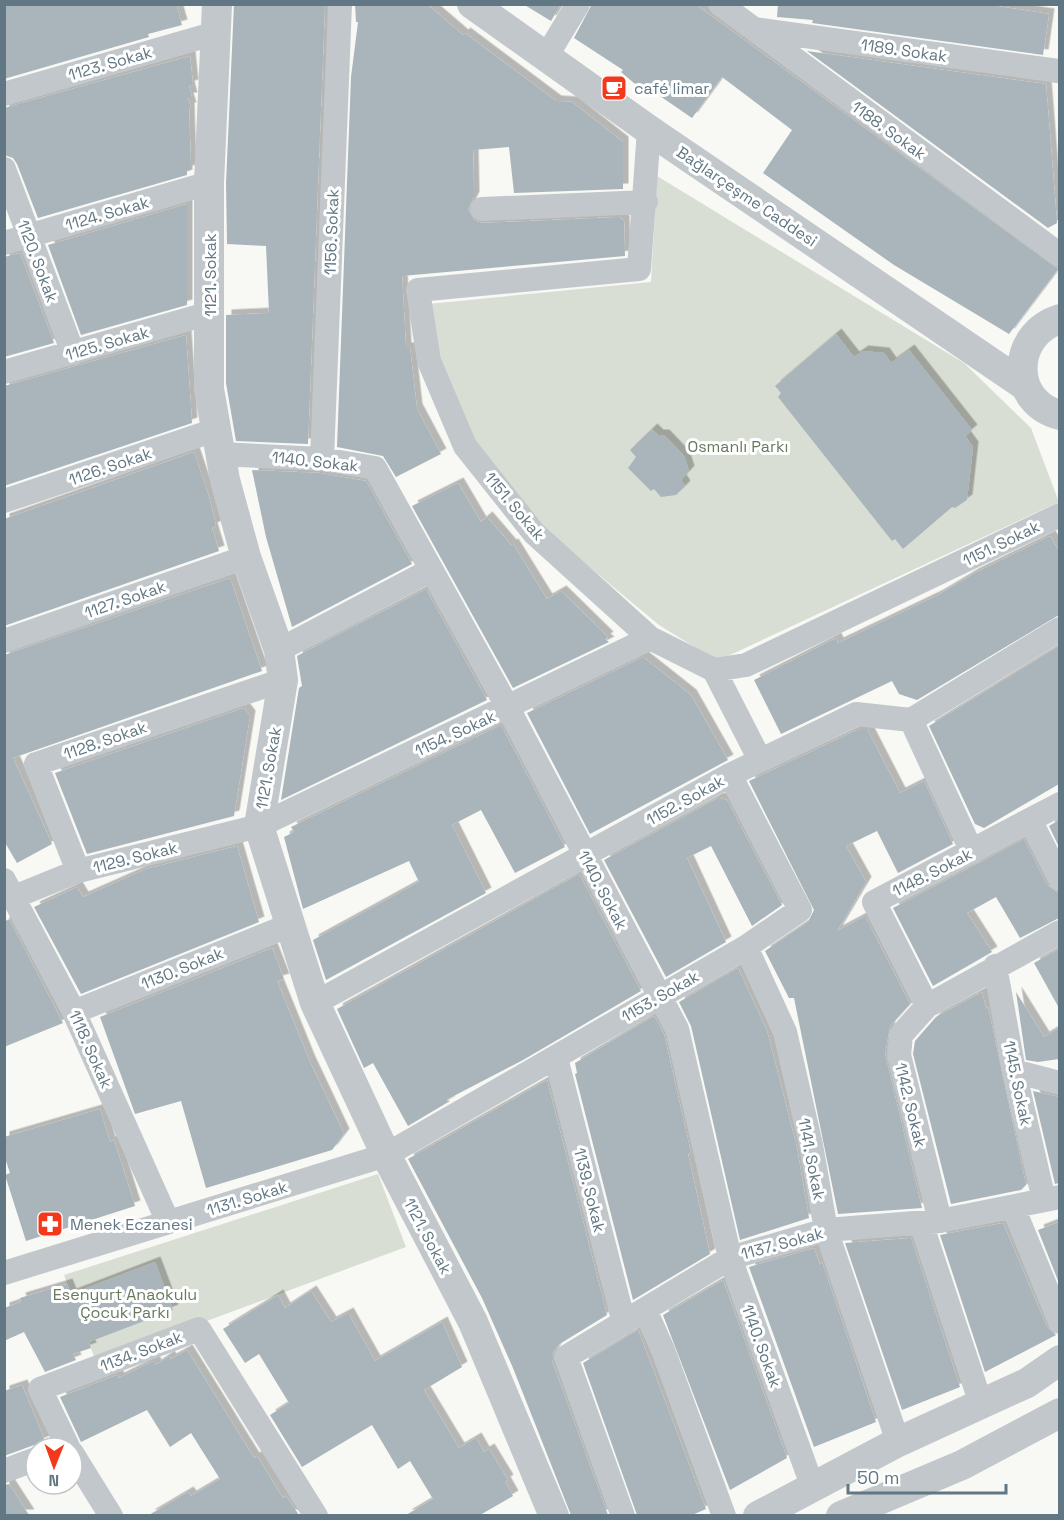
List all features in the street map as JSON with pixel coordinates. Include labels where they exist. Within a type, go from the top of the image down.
[{"type":"street","name":"1156. Sokak","points":[[322,459],[340,4]]},
{"type":"street","name":"Bağlarçeşme Caddesi","points":[[472,4],[650,130],[1024,385],[1040,407],[1059,415]]},
{"type":"street","points":[[546,57],[578,4]]},
{"type":"street","name":"1188. Sokak","points":[[720,4],[1059,255]]},
{"type":"street","name":"1123. Sokak","points":[[4,94],[216,19]]},
{"type":"street","name":"1121. Sokak","points":[[216,19],[209,183],[209,389],[217,442],[246,557],[279,650],[283,680],[259,826],[315,1003],[386,1155],[473,1322],[554,1515]]},
{"type":"street","name":"1189. Sokak","points":[[751,28],[1059,76]]},
{"type":"street","name":"1151. Sokak","points":[[650,130],[639,269],[418,290],[417,299],[429,361],[465,446],[534,533],[650,638],[714,670],[746,665],[1059,515]]},
{"type":"street","name":"1120. Sokak","points":[[4,169],[73,353]]},
{"type":"street","name":"1124. Sokak","points":[[4,243],[209,183]]},
{"type":"street","points":[[482,209],[646,202]]},
{"type":"street","name":"1125. Sokak","points":[[4,372],[210,313]]},
{"type":"street","points":[[1024,385],[1021,369],[1023,352],[1031,338],[1043,326],[1059,319]]},
{"type":"street","name":"1140. Sokak","points":[[217,442],[375,468],[508,708],[677,1029],[730,1258],[813,1488]]},
{"type":"street","name":"1126. Sokak","points":[[4,501],[217,442]]},
{"type":"street","name":"1127. Sokak","points":[[4,641],[246,557]]},
{"type":"street","points":[[279,650],[431,570]]},
{"type":"street","points":[[972,852],[911,720],[1059,629]]},
{"type":"street","name":"1154. Sokak","points":[[259,826],[650,638]]},
{"type":"street","points":[[714,670],[760,760]]},
{"type":"street","name":"1128. Sokak","points":[[78,871],[36,764],[283,680]]},
{"type":"street","name":"1152. Sokak","points":[[315,1003],[729,775],[856,714],[911,720]]},
{"type":"street","name":"1153. Sokak","points":[[386,1155],[746,947],[800,910],[729,775]]},
{"type":"street","name":"1148. Sokak","points":[[927,1005],[874,902],[1059,804]]},
{"type":"street","points":[[1030,820],[1059,879]]},
{"type":"street","name":"1129. Sokak","points":[[9,889],[259,826]]},
{"type":"street","name":"1118. Sokak","points":[[9,889],[74,1012],[168,1222]]},
{"type":"street","name":"1130. Sokak","points":[[74,1012],[290,925]]},
{"type":"street","name":"1142. Sokak","points":[[981,1404],[931,1222],[899,1055],[901,1035],[927,1005],[1059,932]]},
{"type":"street","name":"1141. Sokak","points":[[746,947],[785,1032],[811,1145],[826,1230],[898,1442]]},
{"type":"street","name":"1145. Sokak","points":[[996,966],[1014,1071],[1052,1199]]},
{"type":"street","name":"1139. Sokak","points":[[556,1058],[624,1323]]},
{"type":"street","points":[[1014,1071],[1059,1083]]},
{"type":"street","name":"1131. Sokak","points":[[4,1273],[386,1155]]},
{"type":"street","name":"1137. Sokak","points":[[623,1515],[566,1357],[730,1258],[826,1230],[931,1222],[1052,1199]]},
{"type":"street","points":[[1013,1207],[1059,1322]]},
{"type":"street","points":[[645,1310],[663,1350],[724,1515]]},
{"type":"street","name":"1134. Sokak","points":[[63,1436],[40,1389],[199,1329],[316,1515]]},
{"type":"street","points":[[758,1515],[898,1442],[1027,1383],[1059,1360]]},
{"type":"street","points":[[842,1515],[962,1465],[1059,1413]]},
{"type":"street","points":[[883,1498],[903,1471],[904,1462],[898,1442]]},
{"type":"street","points":[[4,1471],[24,1464]]},
{"type":"street","points":[[84,1473],[111,1515]]},
{"type":"green space","name":"Osmanlı Parkı","points":[[657,176],[964,363],[1031,428],[1059,502],[717,661],[659,625],[522,511],[466,438],[436,345],[428,304],[651,282]]},
{"type":"green space","name":"Esenyurt Anaokulu Çocuk Parkı","points":[[378,1174],[406,1247],[96,1362],[64,1275]]},
{"type":"building","points":[[4,4],[176,4],[182,25],[148,34],[149,37],[4,79]]},
{"type":"building","points":[[234,4],[325,4],[308,444],[236,441],[226,383],[226,315],[269,313],[266,246],[227,244],[226,183]]},
{"type":"building","points":[[355,4],[427,4],[463,35],[465,33],[556,101],[572,102],[623,142],[623,189],[514,193],[509,147],[473,150],[474,197],[468,209],[475,221],[483,223],[619,217],[624,221],[625,256],[402,276],[406,348],[410,348],[417,409],[441,454],[396,477],[383,456],[337,447],[351,77],[358,22],[356,22]]},
{"type":"building","points":[[523,4],[561,4],[551,21]]},
{"type":"building","points":[[592,4],[695,4],[1058,269],[1009,334],[894,265],[763,173],[792,130],[722,77],[692,118],[644,85],[641,89],[621,72],[623,70],[574,38]]},
{"type":"building","points":[[778,4],[984,4],[1049,14],[1043,55],[812,23],[813,20],[777,17]]},
{"type":"building","points":[[807,51],[1046,84],[1057,223],[1048,228]]},
{"type":"building","points":[[190,56],[193,85],[189,86],[192,98],[188,98],[191,108],[189,108],[191,170],[187,171],[187,175],[38,218],[17,164],[13,158],[4,155],[4,108]]},
{"type":"building","points":[[187,204],[187,305],[81,335],[48,245]]},
{"type":"building","points":[[20,253],[54,343],[4,357],[4,257]]},
{"type":"building","points":[[836,334],[854,357],[863,351],[884,353],[891,363],[909,350],[972,430],[965,436],[973,447],[967,500],[955,508],[952,507],[903,549],[895,539],[892,541],[778,397],[781,393],[775,386]]},
{"type":"building","points":[[186,335],[192,423],[4,486],[4,386]]},
{"type":"building","points":[[652,429],[658,435],[664,435],[684,456],[689,471],[681,480],[685,486],[676,495],[661,497],[654,489],[651,491],[628,468],[636,457],[630,450]]},
{"type":"building","points":[[194,452],[209,497],[216,526],[212,528],[219,551],[4,626],[4,519]]},
{"type":"building","points":[[252,470],[320,473],[366,481],[412,564],[292,627],[266,537]]},
{"type":"building","points":[[458,483],[481,522],[487,517],[511,545],[513,544],[547,599],[561,591],[608,637],[605,639],[609,642],[513,688],[412,506]]},
{"type":"building","points":[[1050,536],[1059,551],[1059,615],[917,700],[899,694],[892,681],[781,734],[754,680],[836,638],[838,643],[938,595],[973,574]]},
{"type":"building","points":[[230,578],[262,671],[13,758],[52,844],[17,863],[4,841],[4,655]]},
{"type":"building","points":[[426,589],[487,700],[281,800],[299,688],[302,686],[297,656]]},
{"type":"building","points":[[1059,646],[1059,784],[984,828],[975,824],[929,726]]},
{"type":"building","points":[[643,657],[691,695],[728,760],[590,834],[527,713]]},
{"type":"building","points":[[244,708],[250,716],[234,816],[87,854],[55,773]]},
{"type":"building","points":[[501,725],[565,847],[515,873],[481,810],[452,825],[486,893],[326,980],[313,940],[419,882],[409,861],[303,909],[284,837],[294,832],[291,827]]},
{"type":"building","points":[[859,729],[867,729],[900,793],[924,781],[953,844],[898,873],[877,831],[846,846],[866,882],[837,931],[865,916],[910,1004],[890,1026],[885,1054],[922,1208],[838,1214],[794,998],[789,998],[765,951],[808,922],[814,910],[749,781]]},
{"type":"building","points":[[718,798],[727,800],[782,905],[752,926],[711,846],[687,858],[726,942],[666,977],[604,860]]},
{"type":"building","points":[[1059,820],[1059,847],[1049,826]]},
{"type":"building","points":[[1024,839],[1047,885],[1059,893],[1059,918],[1020,938],[996,897],[967,913],[992,952],[933,986],[893,908]]},
{"type":"building","points":[[237,846],[259,922],[81,994],[34,907],[77,887],[83,897],[146,869]]},
{"type":"building","points":[[579,874],[641,991],[523,1060],[446,1100],[450,1101],[408,1126],[373,1063],[364,1068],[337,1009]]},
{"type":"building","points":[[9,919],[63,1023],[4,1047],[4,922]]},
{"type":"building","points":[[272,948],[284,979],[277,981],[310,1062],[344,1134],[332,1150],[206,1188],[181,1101],[135,1114],[100,1017]]},
{"type":"building","points":[[1059,949],[1059,1008],[1034,963]]},
{"type":"building","points":[[738,968],[767,1031],[797,1148],[809,1218],[740,1240],[691,1026],[679,1002]]},
{"type":"building","points":[[982,992],[986,1008],[988,1007],[1026,1185],[1021,1190],[951,1204],[913,1054],[915,1041],[936,1017]]},
{"type":"building","points":[[1016,992],[1044,1037],[1059,1028],[1059,1059],[1038,1062],[1026,1060]]},
{"type":"building","points":[[654,1016],[664,1034],[691,1153],[688,1154],[710,1254],[633,1300],[575,1074],[577,1073],[575,1063]]},
{"type":"building","points":[[547,1080],[607,1315],[558,1345],[552,1355],[552,1361],[608,1515],[571,1515],[513,1368],[482,1298],[408,1159]]},
{"type":"building","points":[[1033,1091],[1059,1097],[1059,1183],[1055,1184]]},
{"type":"building","points":[[100,1109],[110,1142],[114,1140],[135,1206],[26,1241],[5,1175],[10,1173],[4,1155],[4,1137]]},
{"type":"building","points":[[1059,1222],[1059,1283],[1038,1230]]},
{"type":"building","points":[[1003,1223],[1047,1327],[1056,1335],[985,1372],[940,1235]]},
{"type":"building","points":[[911,1238],[960,1387],[902,1410],[845,1243]]},
{"type":"building","points":[[814,1248],[820,1265],[822,1262],[876,1422],[814,1447],[749,1267]]},
{"type":"building","points":[[155,1262],[173,1310],[89,1342],[91,1348],[73,1354],[76,1360],[45,1372],[24,1332],[4,1341],[4,1308],[21,1302],[20,1298],[67,1284],[71,1294]]},
{"type":"building","points":[[723,1280],[787,1458],[730,1490],[663,1315]]},
{"type":"building","points":[[311,1291],[331,1322],[348,1313],[375,1361],[442,1322],[462,1367],[424,1390],[459,1448],[476,1438],[484,1452],[489,1449],[508,1480],[505,1482],[513,1496],[480,1515],[406,1515],[433,1499],[410,1461],[398,1469],[372,1425],[302,1467],[270,1415],[289,1403],[259,1354],[245,1363],[223,1329],[278,1295],[285,1308]]},
{"type":"building","points":[[638,1330],[706,1509],[692,1515],[637,1515],[583,1363]]},
{"type":"building","points":[[187,1350],[254,1458],[257,1456],[283,1498],[286,1496],[299,1515],[149,1515],[188,1492],[191,1496],[220,1479],[191,1433],[170,1447],[147,1410],[84,1441],[84,1436],[78,1436],[60,1397],[117,1375],[119,1378],[154,1361],[156,1365],[169,1356],[171,1359]]},
{"type":"building","points":[[22,1385],[43,1436],[24,1436],[24,1449],[4,1456],[4,1391]]},
{"type":"building","points":[[9,1484],[29,1515],[4,1515],[4,1485]]},
{"type":"place","name":"café limar","points":[[614,88]]},
{"type":"place","name":"Menek Eczanesi","points":[[50,1224]]}]
